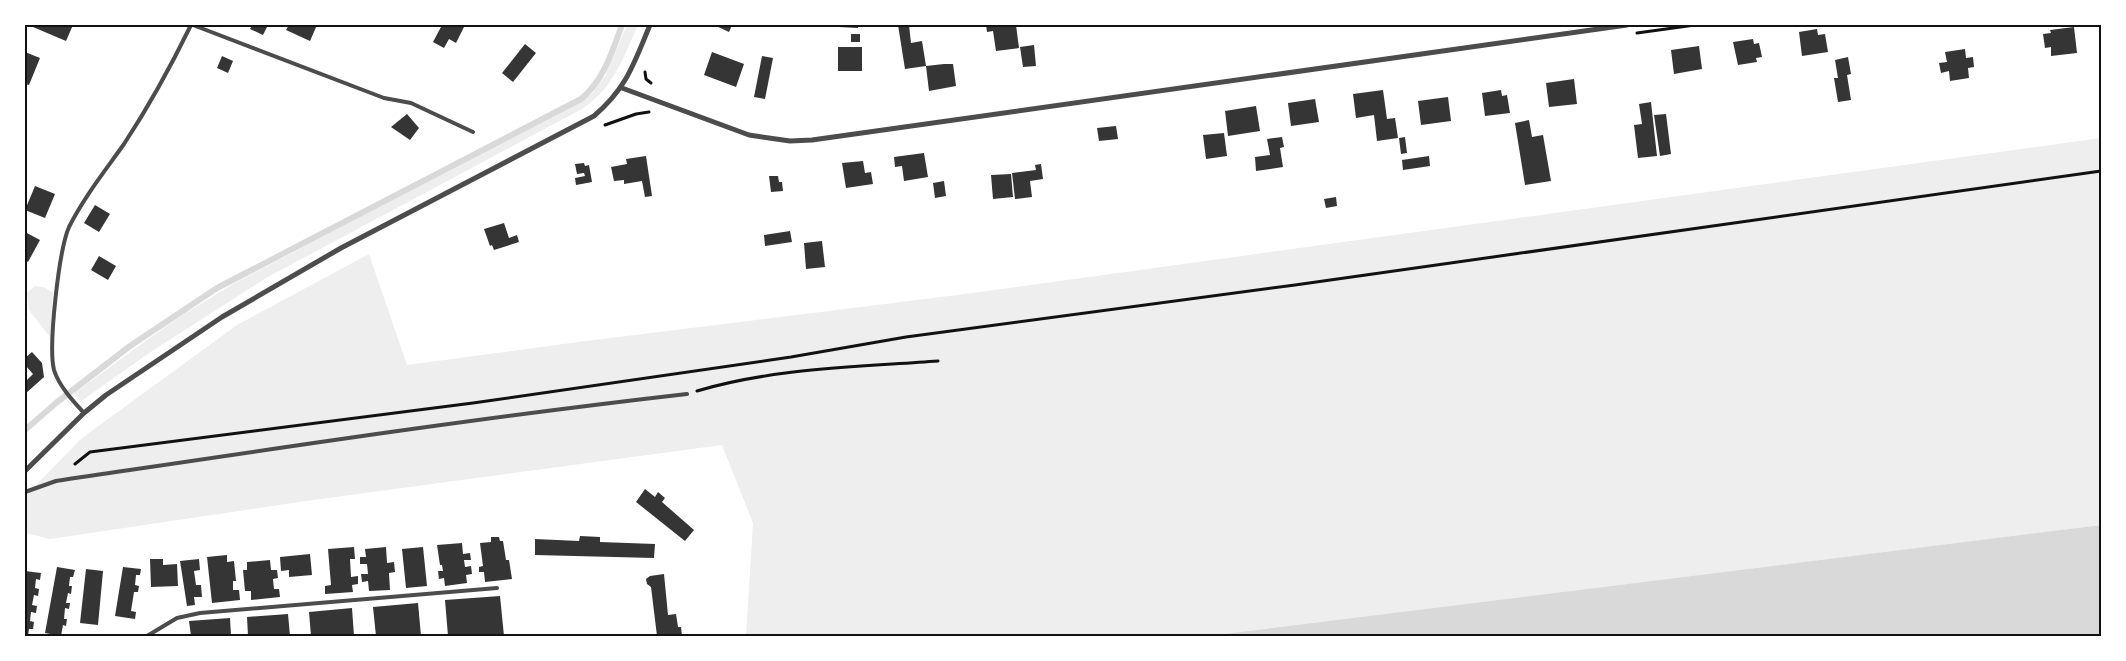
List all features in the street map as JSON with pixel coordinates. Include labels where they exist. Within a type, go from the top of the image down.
[{"type":"street","points":[[25,471],[84,413],[106,395],[144,368],[262,292],[341,248],[575,127],[599,111],[622,88],[650,25]]},
{"type":"street","points":[[622,88],[749,135],[790,141],[812,140],[1626,25]]},
{"type":"lane","points":[[84,413],[60,384],[54,368],[53,343],[62,249],[69,227],[100,177],[145,112],[192,25],[384,98],[411,103],[473,132]]},
{"type":"lane","points":[[25,492],[56,481],[328,439],[686,394]]},
{"type":"lane","points":[[147,636],[177,618],[200,613],[497,588]]},
{"type":"path","points":[[599,128],[626,117],[648,112]]},
{"type":"path","points":[[56,481],[90,452],[473,403],[791,357],[906,337],[1286,286],[2101,170]]},
{"type":"path","points":[[686,394],[720,384],[812,371],[938,361]]},
{"type":"shaded area","points":[[627,25],[638,25],[622,61],[610,82],[582,109],[266,278],[149,353],[80,402],[74,393],[176,319],[233,284],[591,95],[605,76]]},
{"type":"shaded area","points":[[2101,138],[2101,525],[1208,636],[746,636],[753,523],[722,445],[306,501],[50,539],[25,533],[25,496],[82,438],[237,325],[369,254],[407,365],[965,294]]},
{"type":"shaded area","points":[[35,286],[44,287],[53,293],[50,337],[29,310],[27,293]]},
{"type":"shaded area","points":[[2101,525],[2101,636],[1208,636]]},
{"type":"building","points":[[34,25],[73,25],[66,41],[33,27]]},
{"type":"building","points":[[252,25],[268,25],[263,35],[250,29]]},
{"type":"building","points":[[289,25],[317,25],[310,41],[286,30]]},
{"type":"building","points":[[442,25],[465,25],[456,43],[449,39],[444,48],[433,42]]},
{"type":"building","points":[[714,25],[732,25],[729,32]]},
{"type":"building","points":[[839,25],[858,25],[858,28],[839,27]]},
{"type":"building","points":[[898,25],[909,25],[911,43],[922,41],[926,66],[905,69]]},
{"type":"building","points":[[986,25],[1016,25],[1019,48],[996,51],[993,31],[987,32]]},
{"type":"building","points":[[2074,27],[2077,53],[2051,56],[2051,47],[2045,48],[2043,34],[2051,33],[2050,30]]},
{"type":"building","points":[[1817,29],[1818,35],[1825,34],[1828,52],[1802,56],[1799,32]]},
{"type":"building","points":[[851,34],[860,34],[860,42],[851,42]]},
{"type":"building","points":[[1753,39],[1754,44],[1759,43],[1762,57],[1756,58],[1757,62],[1738,65],[1733,42]]},
{"type":"building","points":[[525,44],[536,53],[513,82],[502,73]]},
{"type":"building","points":[[1034,45],[1036,66],[1023,67],[1020,47]]},
{"type":"building","points":[[1699,46],[1702,69],[1674,74],[1671,50]]},
{"type":"building","points":[[838,47],[862,47],[862,71],[838,71]]},
{"type":"building","points":[[1965,49],[1966,58],[1973,57],[1974,67],[1968,68],[1969,78],[1950,81],[1949,71],[1941,73],[1939,63],[1947,62],[1945,52]]},
{"type":"building","points":[[25,52],[40,58],[29,85],[25,84]]},
{"type":"building","points":[[712,52],[744,64],[736,87],[704,75]]},
{"type":"building","points":[[222,56],[233,61],[228,73],[217,68]]},
{"type":"building","points":[[762,56],[773,58],[765,99],[754,97]]},
{"type":"building","points":[[1848,57],[1851,74],[1847,75],[1851,100],[1838,102],[1834,78],[1838,78],[1835,60]]},
{"type":"building","points":[[953,64],[956,86],[929,91],[926,66]]},
{"type":"building","points":[[1574,79],[1577,104],[1549,107],[1546,83]]},
{"type":"building","points":[[1383,90],[1387,119],[1395,118],[1398,138],[1377,141],[1374,115],[1356,118],[1353,94]]},
{"type":"building","points":[[1501,90],[1502,96],[1507,95],[1510,113],[1485,116],[1482,93]]},
{"type":"building","points":[[1448,97],[1451,121],[1421,125],[1418,101]]},
{"type":"building","points":[[1315,99],[1319,122],[1291,126],[1288,103]]},
{"type":"building","points":[[1651,102],[1657,156],[1638,158],[1634,125],[1642,124],[1639,104]]},
{"type":"building","points":[[1256,106],[1260,131],[1228,136],[1225,111]]},
{"type":"building","points":[[407,114],[419,128],[410,140],[391,127]]},
{"type":"building","points":[[1666,114],[1671,154],[1660,156],[1654,115]]},
{"type":"building","points":[[1529,120],[1532,137],[1543,135],[1551,181],[1525,185],[1515,123]]},
{"type":"building","points":[[1116,126],[1118,139],[1099,141],[1097,128]]},
{"type":"building","points":[[1224,133],[1227,156],[1206,159],[1203,135]]},
{"type":"building","points":[[1282,137],[1284,147],[1280,148],[1283,167],[1256,171],[1255,157],[1270,155],[1267,139]]},
{"type":"building","points":[[1405,137],[1407,153],[1401,154],[1399,138]]},
{"type":"building","points":[[924,153],[928,177],[904,181],[902,166],[895,167],[894,157]]},
{"type":"building","points":[[646,156],[652,196],[645,197],[642,181],[624,184],[624,180],[614,181],[611,167],[627,164],[626,159]]},
{"type":"building","points":[[1429,156],[1430,166],[1403,170],[1402,160]]},
{"type":"building","points":[[863,161],[865,173],[871,172],[873,184],[846,188],[842,163]]},
{"type":"building","points":[[584,163],[585,166],[589,165],[592,182],[576,185],[575,178],[585,176],[584,173],[577,174],[575,164]]},
{"type":"building","points":[[1041,164],[1043,179],[1030,181],[1032,197],[1015,199],[1012,173],[1036,170],[1035,165]]},
{"type":"building","points":[[1011,174],[1013,197],[993,199],[991,175]]},
{"type":"building","points":[[769,176],[778,176],[779,182],[782,182],[783,191],[771,192]]},
{"type":"building","points":[[944,181],[946,196],[935,198],[933,183]]},
{"type":"building","points":[[35,186],[55,194],[45,218],[25,210]]},
{"type":"building","points":[[1336,197],[1337,206],[1326,208],[1324,199]]},
{"type":"building","points":[[95,205],[110,214],[99,232],[84,223]]},
{"type":"building","points":[[504,223],[509,238],[517,235],[519,242],[494,250],[492,245],[490,246],[484,229]]},
{"type":"building","points":[[790,231],[792,242],[765,246],[764,235]]},
{"type":"building","points":[[25,232],[40,240],[28,262],[25,260]]},
{"type":"building","points":[[822,241],[825,267],[806,269],[804,243]]},
{"type":"building","points":[[99,256],[116,266],[108,280],[91,270]]},
{"type":"building","points":[[32,352],[42,363],[44,377],[25,394],[25,382],[33,374],[25,365],[25,358]]},
{"type":"building","points":[[645,489],[655,497],[658,492],[665,498],[662,502],[694,530],[685,541],[636,502]]},
{"type":"building","points":[[580,536],[600,537],[600,542],[655,544],[654,558],[535,555],[535,539],[579,541]]},
{"type":"building","points":[[491,537],[499,537],[500,541],[503,541],[512,579],[485,582],[484,572],[479,572],[479,567],[483,566],[480,543],[491,542]]},
{"type":"building","points":[[462,543],[463,554],[470,553],[471,560],[464,560],[465,567],[471,566],[472,574],[466,575],[467,583],[445,586],[444,578],[439,579],[438,571],[443,571],[442,565],[440,565],[437,545]]},
{"type":"building","points":[[354,547],[355,559],[350,559],[351,577],[358,576],[358,584],[352,585],[353,592],[325,594],[325,586],[331,585],[328,549]]},
{"type":"building","points":[[386,547],[387,563],[394,562],[395,572],[389,573],[390,590],[369,591],[368,581],[362,582],[361,574],[368,574],[367,564],[360,564],[360,557],[366,557],[365,549]]},
{"type":"building","points":[[423,547],[427,586],[406,588],[402,549]]},
{"type":"building","points":[[310,554],[312,575],[289,577],[289,570],[281,571],[280,557]]},
{"type":"building","points":[[227,555],[227,562],[234,561],[236,581],[233,581],[233,590],[239,590],[240,600],[212,603],[207,557]]},
{"type":"building","points":[[150,559],[163,559],[163,565],[177,564],[178,586],[151,587]]},
{"type":"building","points":[[199,559],[200,570],[194,571],[196,585],[201,585],[202,597],[194,597],[195,605],[187,606],[180,561]]},
{"type":"building","points":[[270,560],[271,570],[277,570],[278,578],[273,579],[274,589],[279,589],[280,597],[251,600],[251,591],[245,591],[243,570],[247,570],[247,562]]},
{"type":"building","points":[[57,567],[75,570],[73,577],[70,577],[69,586],[72,586],[71,594],[68,593],[66,603],[70,603],[69,609],[65,608],[64,619],[67,619],[66,626],[63,625],[61,636],[45,633]]},
{"type":"building","points":[[123,567],[141,569],[140,575],[136,575],[135,585],[139,586],[138,592],[134,592],[131,611],[136,612],[135,619],[115,616]]},
{"type":"building","points":[[86,569],[103,571],[98,625],[80,623]]},
{"type":"building","points":[[25,571],[41,573],[40,580],[36,579],[35,588],[39,589],[38,596],[34,595],[32,605],[37,606],[36,613],[31,612],[30,621],[34,622],[33,629],[29,629],[28,636],[25,636]]},
{"type":"building","points":[[664,574],[668,615],[676,614],[682,636],[657,636],[651,587],[647,584],[646,579],[650,576]]},
{"type":"building","points":[[500,596],[504,636],[448,636],[445,600]]},
{"type":"building","points":[[418,603],[421,636],[376,636],[373,607]]},
{"type":"building","points":[[352,608],[354,636],[311,636],[309,612]]},
{"type":"building","points":[[288,614],[290,636],[248,636],[247,617]]},
{"type":"building","points":[[230,618],[231,636],[191,636],[189,621]]},
{"type":"waterway","points":[[25,430],[56,403],[130,346],[217,288],[581,99],[596,83],[601,74],[611,55],[622,25]]}]
